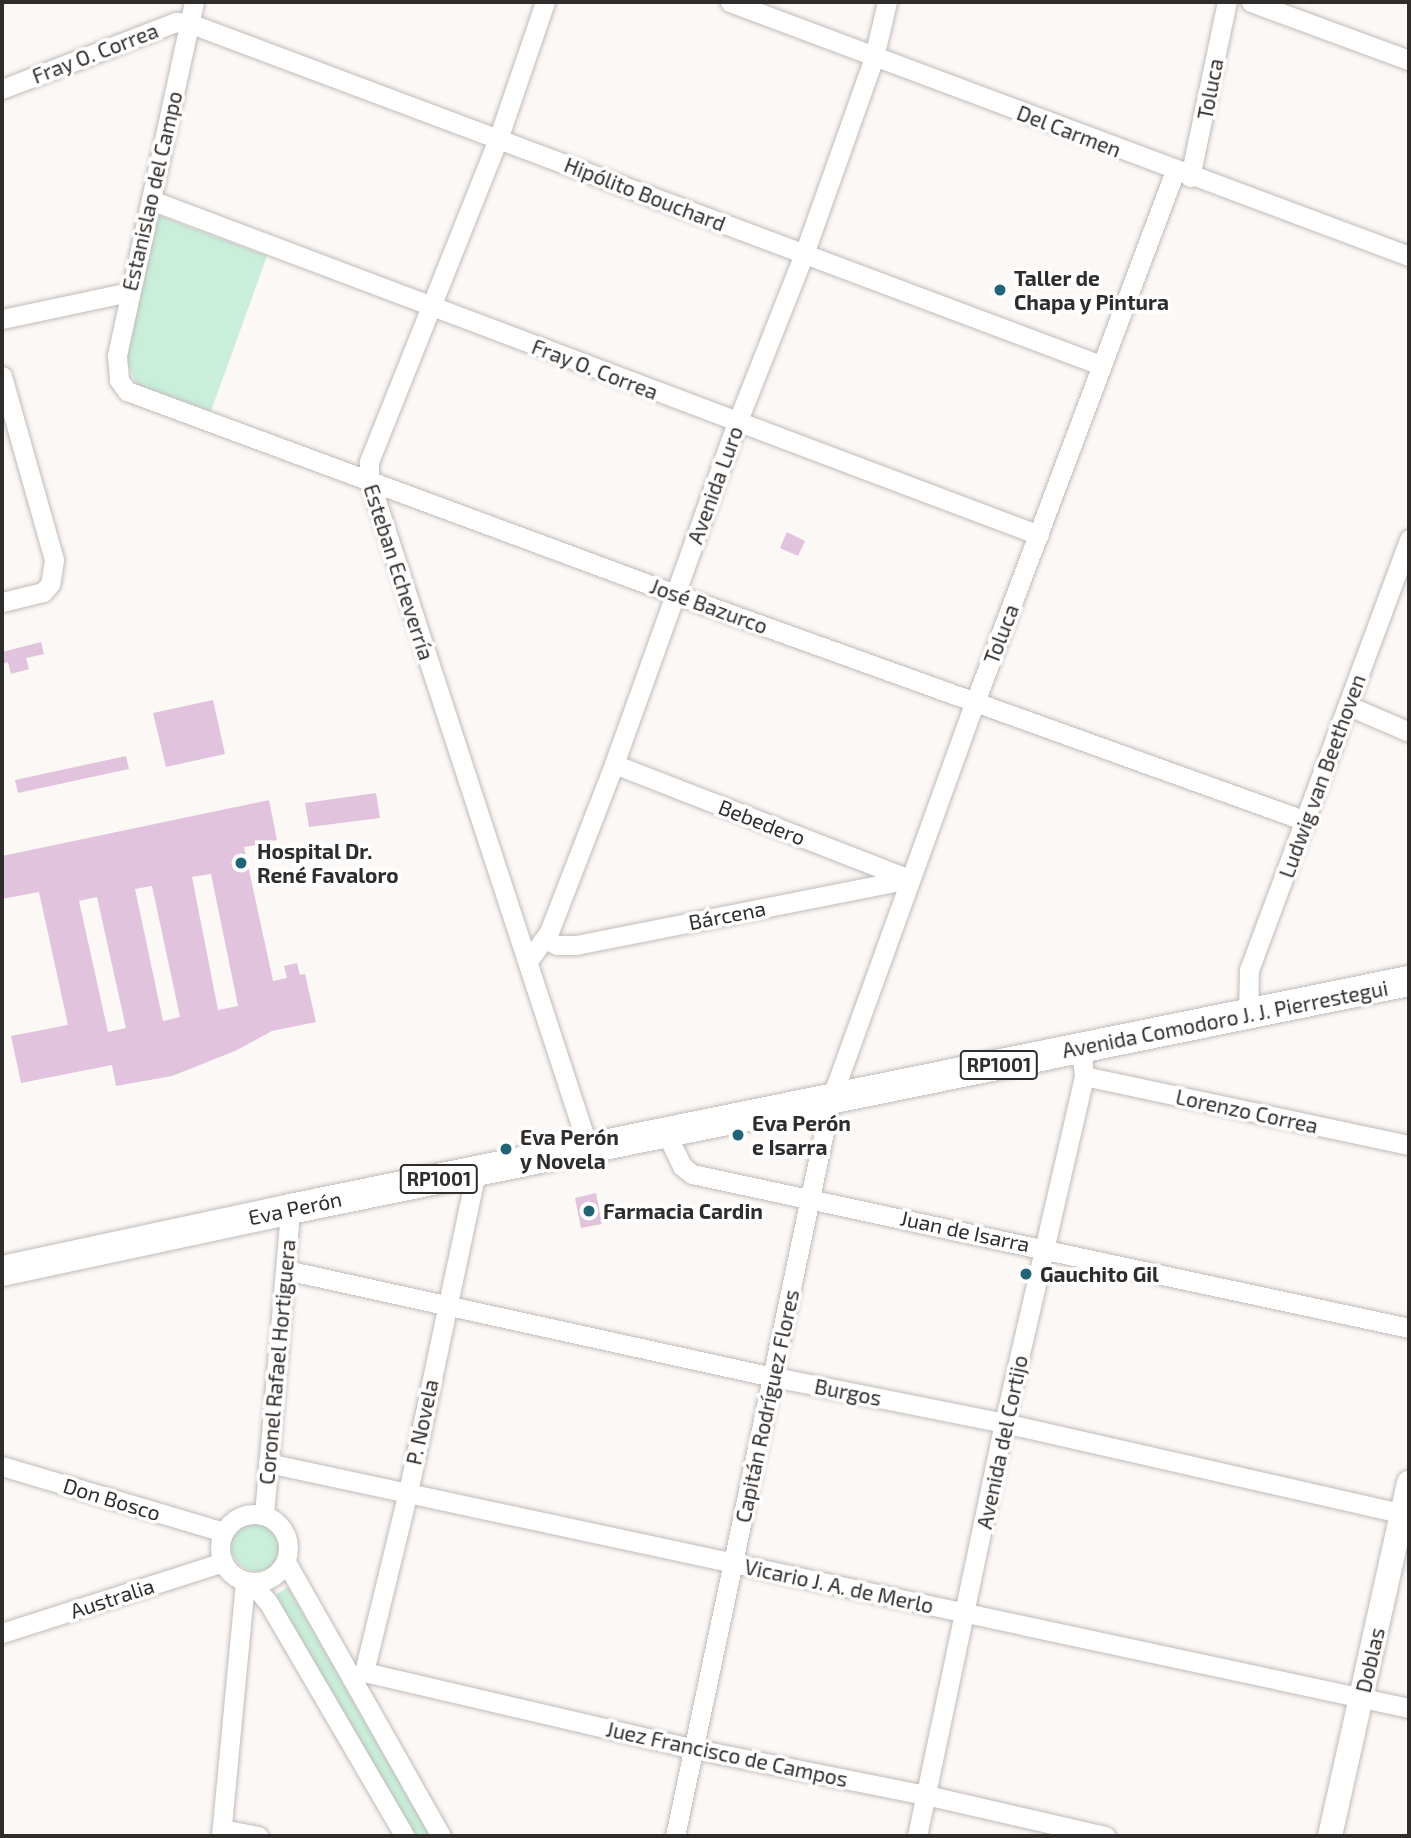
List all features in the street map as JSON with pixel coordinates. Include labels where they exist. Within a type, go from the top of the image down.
[{"type":"main road","name":"Avenida Comodoro J. J. Pierrestegui","points":[[589,1150],[831,1099],[1083,1062],[1248,1016],[1409,981]]},
{"type":"main road","name":"Eva Perón","points":[[2,1271],[290,1209],[589,1150]]},
{"type":"street","name":"Estanislao del Campo","points":[[119,380],[117,356],[129,292],[194,2]]},
{"type":"street","name":"Esteban Echeverría","points":[[545,2],[498,139],[369,462],[369,479],[589,1150]]},
{"type":"street","name":"Del Carmen","points":[[730,2],[1409,257]]},
{"type":"street","name":"Avenida Luro","points":[[528,961],[545,939],[614,764],[737,423],[804,254],[874,57],[887,2]]},
{"type":"street","name":"Toluca","points":[[831,1099],[909,879],[1101,365],[1183,174],[1227,2]]},
{"type":"street","points":[[1251,2],[1409,60]]},
{"type":"street","name":"Fray O. Correa","points":[[2,89],[176,22],[189,23]]},
{"type":"street","name":"Hipólito Bouchard","points":[[189,23],[1101,365]]},
{"type":"street","name":"Fray O. Correa","points":[[151,200],[1039,535]]},
{"type":"street","points":[[2,319],[129,292]]},
{"type":"street","points":[[2,376],[54,560],[50,584],[29,597],[2,602]]},
{"type":"street","name":"José Bazurco","points":[[119,380],[127,391],[675,594],[1306,821]]},
{"type":"street","name":"Ludwig van Beethoven","points":[[1248,1016],[1249,970],[1409,539]]},
{"type":"street","points":[[1349,706],[1409,732]]},
{"type":"street","name":"Bebedero","points":[[614,764],[909,879]]},
{"type":"street","name":"Bárcena","points":[[545,939],[557,945],[576,945],[909,879]]},
{"type":"street","name":"Lorenzo Correa","points":[[1083,1062],[1409,1145]]},
{"type":"street","name":"Avenida del Cortijo","points":[[917,1836],[1083,1062]]},
{"type":"street","name":"Capitán Rodríguez Flores","points":[[675,1836],[774,1377],[811,1198],[822,1129],[831,1099]]},
{"type":"street","name":"Juan de Isarra","points":[[666,1133],[682,1166],[692,1174],[1409,1328]]},
{"type":"street","name":"P. Novela","points":[[358,1676],[408,1492],[476,1172]]},
{"type":"street","name":"Coronel Rafael Hortiguera","points":[[264,1515],[290,1209]]},
{"type":"street","name":"Burgos","points":[[286,1270],[774,1377],[1004,1423],[1406,1515]]},
{"type":"street","name":"Vicario J. A. de Merlo","points":[[268,1463],[1409,1708]]},
{"type":"street","name":"Don Bosco","points":[[2,1466],[223,1532]]},
{"type":"street","name":"Doblas","points":[[1330,1836],[1406,1515],[1409,1483]]},
{"type":"street","points":[[248,1582],[272,1578],[286,1562],[286,1533],[273,1519],[264,1515],[242,1515],[223,1532],[219,1546],[223,1562],[228,1571],[248,1582],[268,1602],[405,1836]]},
{"type":"street","name":"Australia","points":[[2,1633],[223,1562]]},
{"type":"street","points":[[286,1562],[358,1676],[441,1836]]},
{"type":"street","points":[[248,1582],[222,1833],[258,1836]]},
{"type":"street","name":"Juez Francisco de Campos","points":[[358,1676],[695,1749],[926,1795],[1105,1836]]},
{"type":"green space","points":[[157,215],[267,256],[211,411],[137,385],[125,359]]},
{"type":"green space","points":[[257,1519],[267,1521],[275,1527],[281,1535],[281,1555],[275,1563],[267,1569],[257,1571],[247,1569],[239,1563],[233,1555],[231,1545],[233,1535],[239,1527],[247,1521]]},
{"type":"green space","points":[[288,1587],[430,1836],[413,1836],[275,1595]]},
{"type":"building","points":[[787,532],[805,541],[798,556],[780,548]]},
{"type":"building","points":[[41,642],[44,654],[26,658],[29,669],[11,674],[8,662],[2,664],[2,652]]},
{"type":"building","points":[[213,700],[225,754],[166,767],[153,713]]},
{"type":"building","points":[[126,756],[129,769],[18,793],[15,780]]},
{"type":"building","points":[[376,793],[380,818],[309,827],[305,803]]},
{"type":"building","points":[[269,800],[277,840],[273,841],[276,854],[266,856],[263,844],[244,847],[273,981],[287,978],[284,966],[297,963],[300,975],[305,974],[316,1022],[272,1031],[235,1051],[172,1076],[116,1086],[112,1065],[21,1083],[11,1036],[68,1025],[39,892],[2,899],[2,856]],"holes":[[[211,874],[238,1006],[218,1010],[192,877]],[[152,886],[180,1017],[163,1021],[135,889]],[[97,897],[126,1028],[108,1032],[79,901]]]},
{"type":"building","name":"Farmacia Cardin","points":[[596,1193],[602,1224],[581,1228],[575,1198]]},
{"type":"place","name":"Taller de Chapa y Pintura","points":[[1000,290]]},
{"type":"place","name":"Hospital Dr. René Favaloro","points":[[241,863]]},
{"type":"place","name":"Eva Perón e Isarra","points":[[738,1135]]},
{"type":"place","name":"Eva Perón y Novela","points":[[506,1149]]},
{"type":"place","name":"Farmacia Cardin","points":[[589,1211]]},
{"type":"place","name":"Gauchito Gil","points":[[1026,1274]]}]
